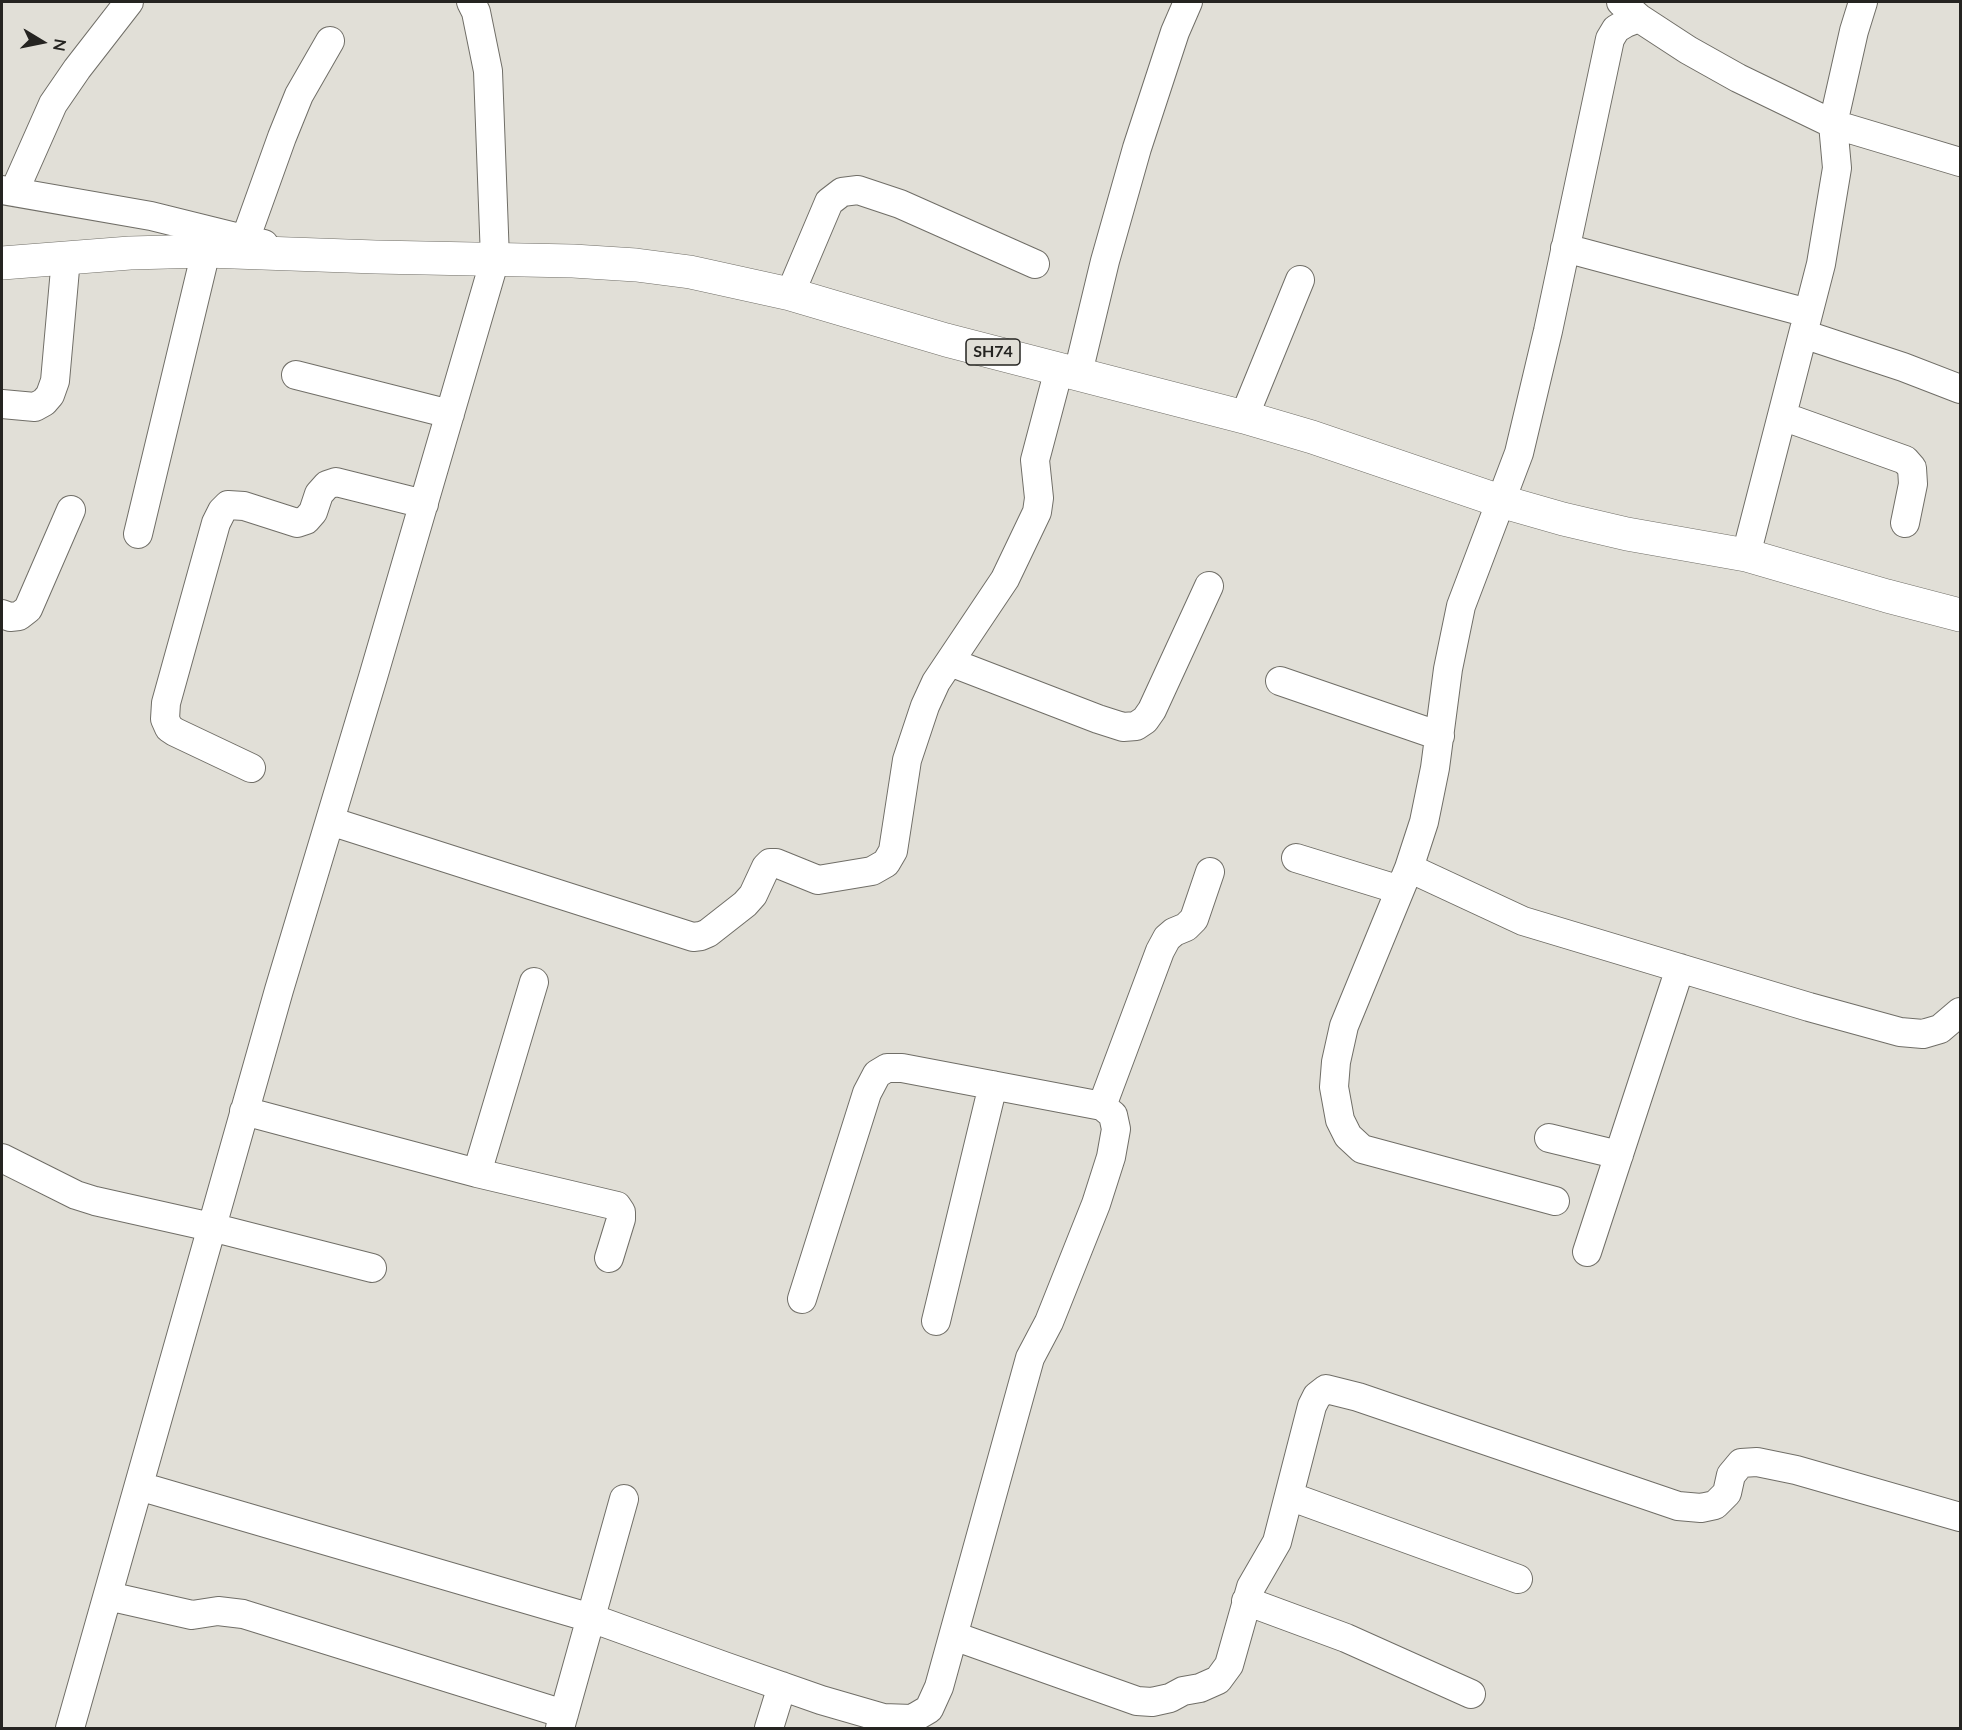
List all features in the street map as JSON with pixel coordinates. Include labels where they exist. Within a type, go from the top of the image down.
[{"type":"highway","name":"SH74","points":[[2,262],[130,253],[206,251],[304,253],[376,257],[573,261],[636,265],[734,280],[946,340],[1244,417],[1312,437],[1500,501],[1563,519],[1627,534],[1746,555],[1960,615]]},
{"type":"street","points":[[129,2],[53,104],[8,191],[151,216],[304,253]]},
{"type":"street","points":[[70,1728],[244,1111],[495,259],[488,71],[476,12],[471,2]]},
{"type":"street","points":[[330,821],[693,937],[701,936],[746,904],[770,863],[776,863],[818,880],[872,871],[886,863],[893,851],[907,760],[915,733],[936,682],[1005,579],[1036,512],[1039,498],[1035,460],[1039,442],[1068,371],[1105,261],[1137,148],[1175,32],[1188,2]]},
{"type":"street","points":[[1746,555],[1821,264],[1837,168],[1833,124],[1851,42],[1863,2]]},
{"type":"street","points":[[1556,1201],[1362,1149],[1348,1136],[1340,1120],[1334,1087],[1336,1062],[1344,1026],[1405,879],[1424,822],[1461,606],[1519,453],[1610,39],[1616,29],[1626,23],[1630,10],[1688,50],[1738,78],[1833,124],[1960,162]]},
{"type":"street","points":[[245,240],[282,137],[300,95],[330,41]]},
{"type":"street","points":[[790,294],[829,202],[842,192],[858,190],[900,204],[1035,264]]},
{"type":"street","points":[[1565,248],[1805,323],[1903,367],[1960,389]]},
{"type":"street","points":[[138,534],[206,251]]},
{"type":"street","points":[[2,404],[35,407],[45,402],[50,395],[55,381],[66,258]]},
{"type":"street","points":[[1244,417],[1300,280]]},
{"type":"street","points":[[296,375],[450,414]]},
{"type":"street","points":[[1782,416],[1905,460],[1912,468],[1913,484],[1905,523]]},
{"type":"street","points":[[251,768],[174,732],[169,728],[165,719],[166,704],[216,523],[222,511],[228,505],[244,506],[297,523],[306,520],[313,512],[319,494],[327,485],[336,482],[424,504]]},
{"type":"street","points":[[2,614],[10,617],[19,616],[28,609],[71,510]]},
{"type":"street","points":[[950,662],[1098,719],[1123,727],[1136,726],[1145,720],[1152,710],[1209,586]]},
{"type":"street","points":[[1280,681],[1440,736]]},
{"type":"street","points":[[1296,858],[1405,879],[1523,921],[1900,1032],[1923,1034],[1940,1029],[1960,1012]]},
{"type":"street","points":[[1102,1106],[1160,951],[1167,938],[1186,927],[1194,919],[1210,872]]},
{"type":"street","points":[[1587,1252],[1680,968]]},
{"type":"street","points":[[477,1173],[534,982]]},
{"type":"street","points":[[139,1486],[591,1618],[782,1686],[883,1718],[918,1724],[929,1709],[939,1687],[1030,1358],[1049,1322],[1096,1204],[1111,1157],[1116,1129],[1113,1115],[1102,1106],[902,1068],[887,1068],[877,1074],[867,1093],[802,1299]]},
{"type":"street","points":[[936,1321],[993,1085]]},
{"type":"street","points":[[244,1111],[477,1173],[617,1206],[621,1212],[621,1219],[609,1258]]},
{"type":"street","points":[[1549,1138],[1619,1155]]},
{"type":"street","points":[[2,1158],[76,1195],[372,1269]]},
{"type":"street","points":[[954,1636],[1137,1701],[1152,1702],[1170,1698],[1183,1691],[1200,1688],[1218,1680],[1229,1665],[1246,1601],[1257,1574],[1277,1542],[1312,1406],[1317,1396],[1326,1389],[1358,1397],[1678,1506],[1701,1508],[1715,1505],[1726,1493],[1731,1475],[1741,1463],[1757,1461],[1960,1517]]},
{"type":"street","points":[[1289,1496],[1518,1579]]},
{"type":"street","points":[[108,1596],[192,1615],[218,1611],[243,1614],[562,1721],[624,1499]]},
{"type":"street","points":[[1246,1601],[1346,1638],[1471,1694]]},
{"type":"street","points":[[769,1728],[782,1686]]}]
